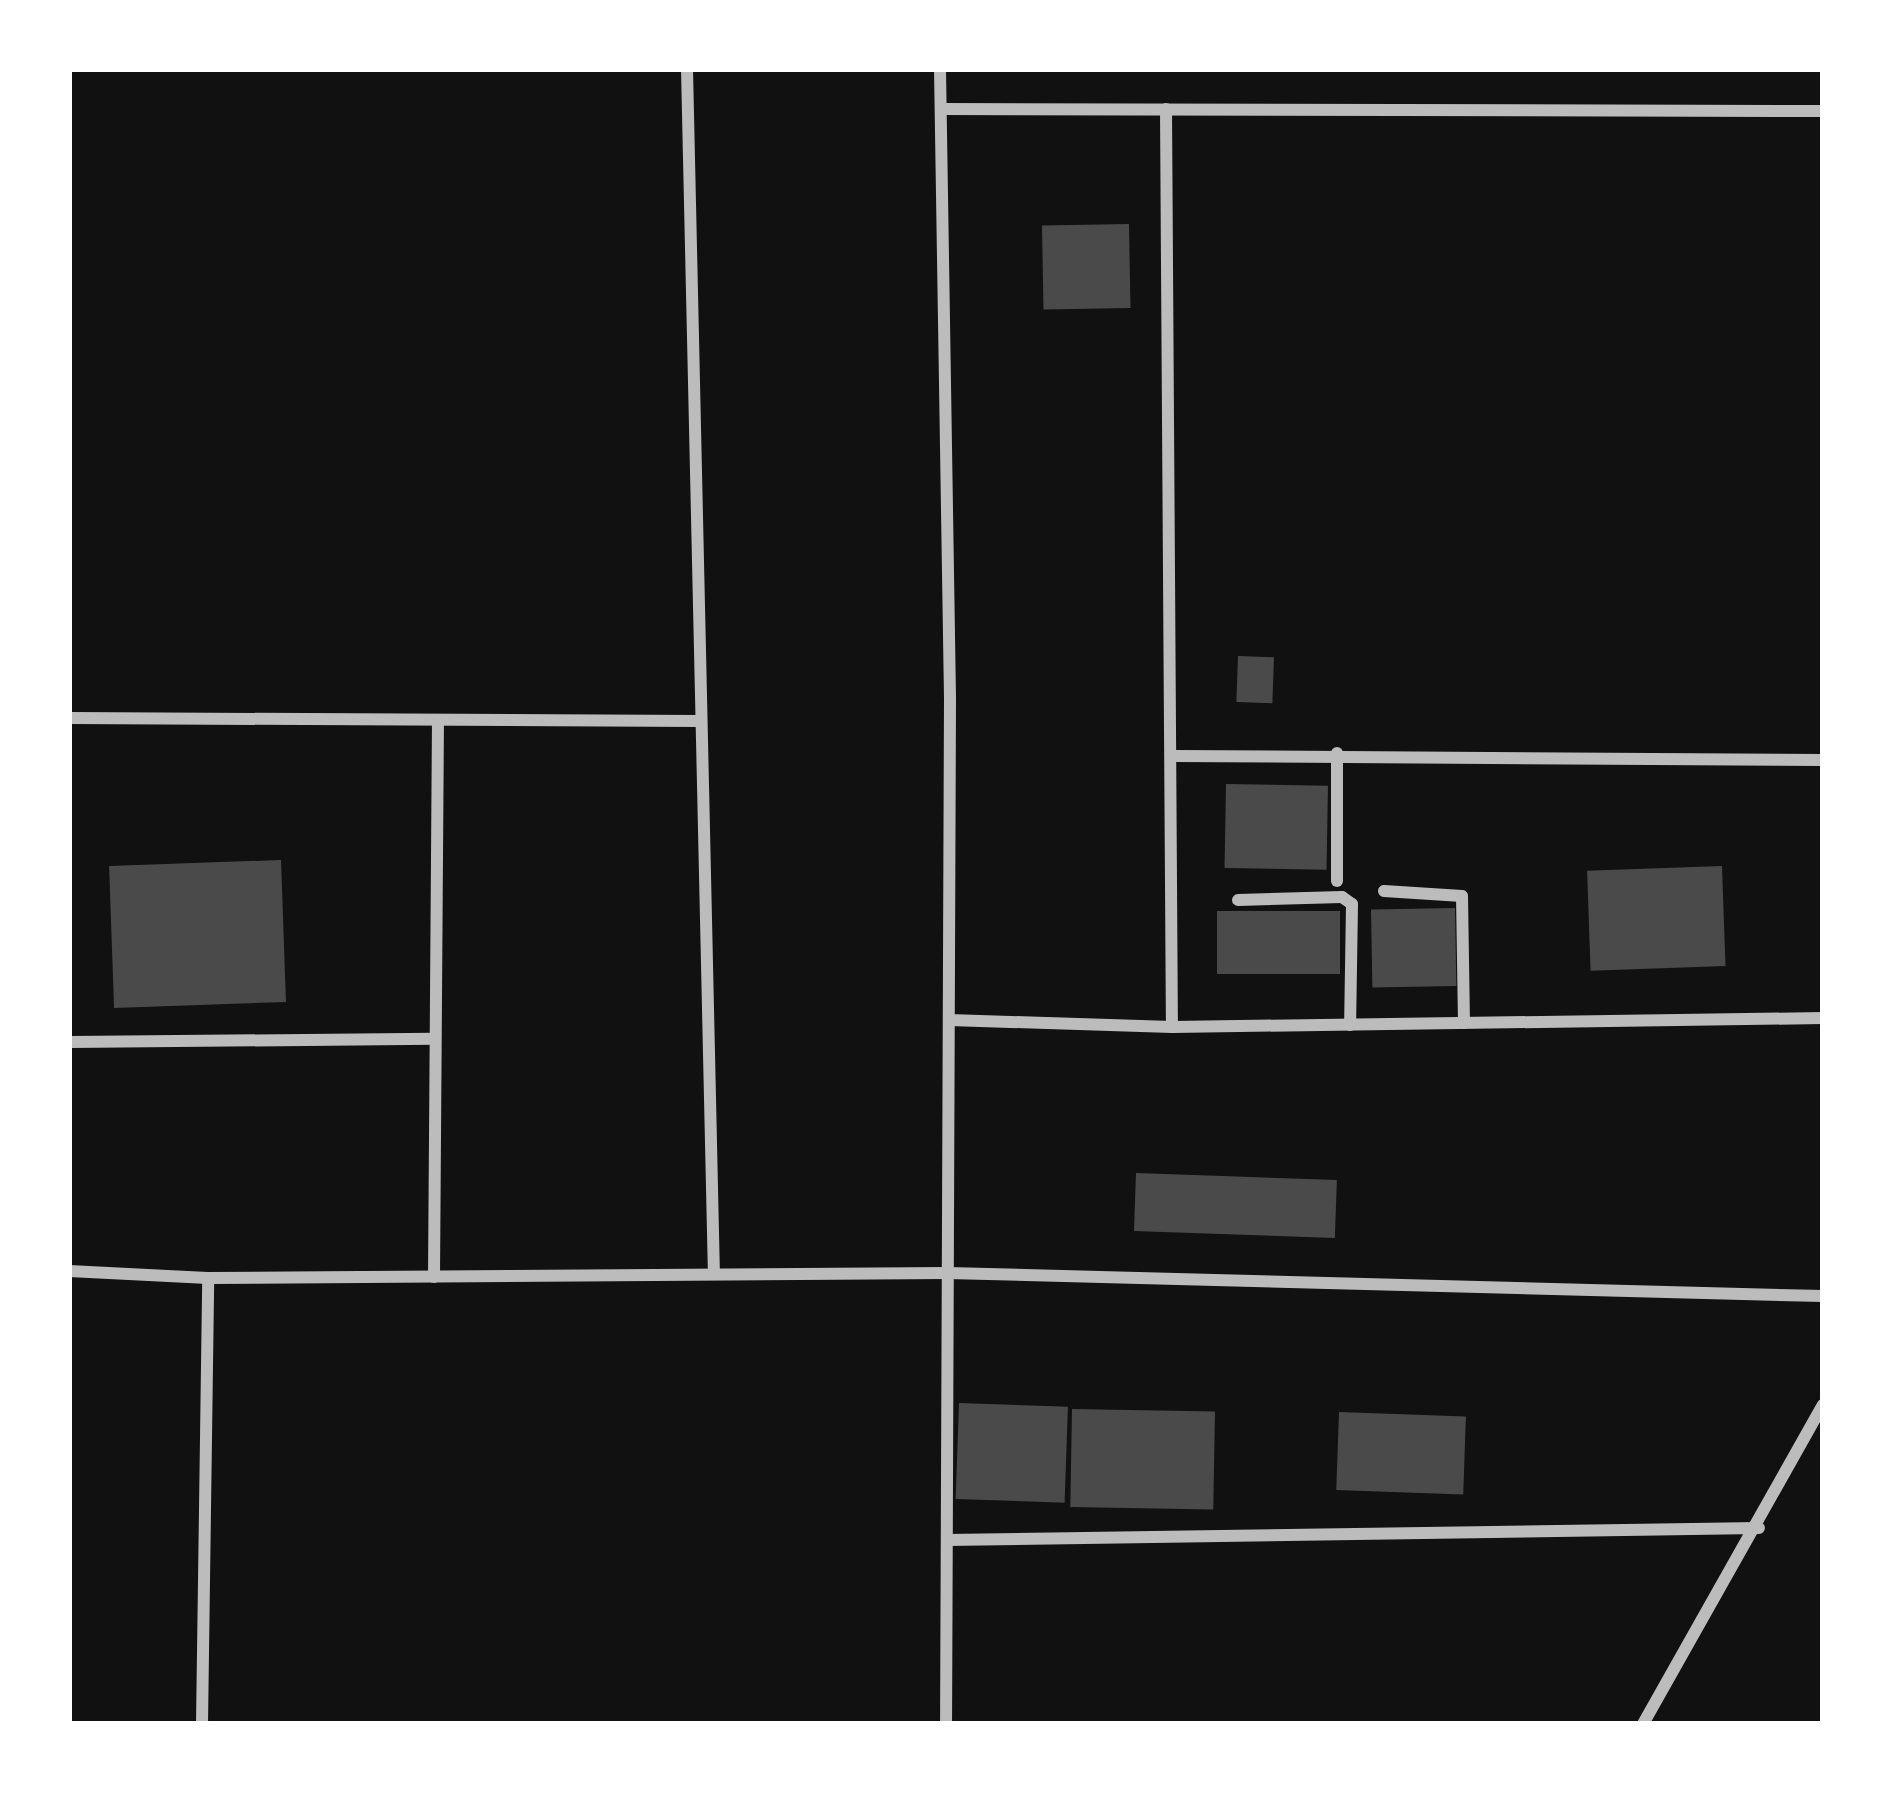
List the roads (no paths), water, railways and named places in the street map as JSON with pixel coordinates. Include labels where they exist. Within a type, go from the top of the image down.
[{"type":"street","points":[[687,69],[714,1274]]},
{"type":"street","points":[[940,69],[949,1020],[946,1724]]},
{"type":"street","points":[[940,109],[1823,111]]},
{"type":"street","points":[[1166,109],[1172,1027]]},
{"type":"street","points":[[69,718],[699,721]]},
{"type":"street","points":[[434,1277],[438,720]]},
{"type":"street","points":[[1173,756],[1337,753],[1823,760]]},
{"type":"street","points":[[1336,881],[1337,753]]},
{"type":"street","points":[[1384,891],[1462,896],[1464,1023]]},
{"type":"street","points":[[1238,900],[1342,896],[1352,904],[1350,1024]]},
{"type":"street","points":[[949,1020],[1172,1027],[1823,1018]]},
{"type":"street","points":[[69,1042],[434,1040]]},
{"type":"street","points":[[69,1271],[208,1278],[948,1273],[1823,1296]]},
{"type":"street","points":[[202,1724],[208,1278]]},
{"type":"street","points":[[1642,1724],[1759,1528],[1823,1405]]},
{"type":"street","points":[[947,1540],[1759,1528]]}]
